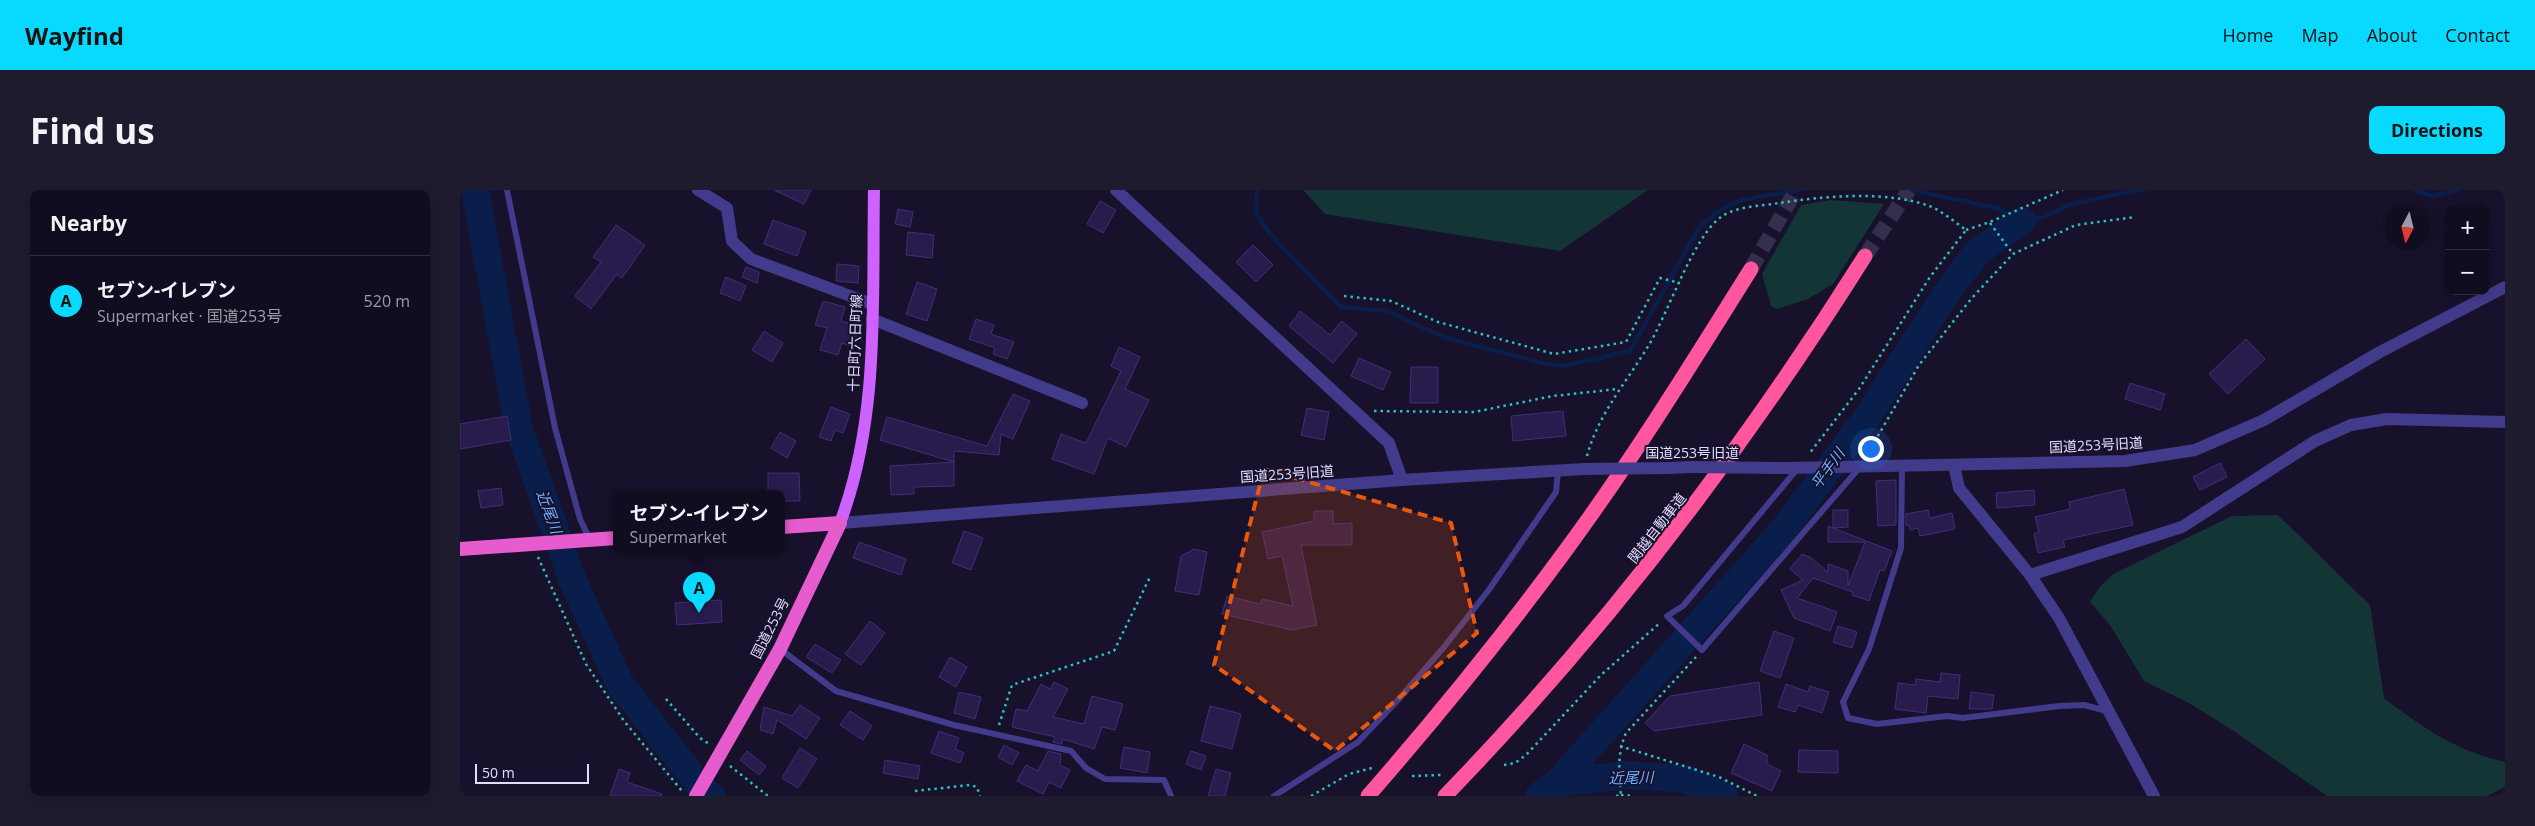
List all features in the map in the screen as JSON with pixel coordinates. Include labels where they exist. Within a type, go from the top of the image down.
[{"type":"highway","name":"関越自動車道","points":[[1445,796],[1546,688],[1635,582],[1699,500],[1774,397],[1866,256]]},
{"type":"highway","points":[[1368,796],[1436,716],[1564,553],[1668,400],[1752,269]]},
{"type":"highway","points":[[785,527],[840,523]]},
{"type":"highway","name":"国道253号","points":[[692,796],[718,756],[780,649],[840,523]]},
{"type":"highway","points":[[460,549],[613,538]]},
{"type":"main road","name":"十日町六日町線","points":[[840,523],[853,488],[861,448],[872,369],[874,190]]},
{"type":"street","points":[[698,190],[727,208],[732,241],[750,259],[872,304]]},
{"type":"street","points":[[1116,190],[1390,443],[1402,480]]},
{"type":"street","name":"国道253号旧道","points":[[840,523],[1402,480],[1584,469],[1902,466],[2125,461],[2195,450],[2264,420],[2380,352],[2505,287]]},
{"type":"street","points":[[872,319],[1082,402]]},
{"type":"street","points":[[2030,575],[2182,527],[2315,441],[2351,425],[2387,419],[2505,422]]},
{"type":"street","points":[[1954,465],[1959,488],[2030,575],[2059,618],[2154,796]]},
{"type":"lane","points":[[507,190],[550,410],[586,540]]},
{"type":"lane","points":[[1799,467],[1683,606],[1667,616],[1700,648],[1856,466]]},
{"type":"lane","points":[[1902,466],[1901,548],[1868,649],[1843,702],[1848,718],[1878,724],[1947,716],[1963,718],[2084,705],[2109,711]]},
{"type":"lane","points":[[1274,796],[1358,742],[1412,684],[1488,591],[1556,492],[1558,471]]},
{"type":"lane","points":[[780,649],[836,691],[954,726],[996,733],[1071,750],[1086,768],[1105,779],[1164,780],[1171,796]]},
{"type":"path","points":[[1799,467],[1858,389],[1930,277],[1966,230],[1990,222],[2063,190]]},
{"type":"path","points":[[1584,469],[1592,438],[1618,389],[1648,348],[1702,239],[1721,217],[1746,208],[1846,193],[1894,195],[1931,206],[1966,230]]},
{"type":"path","points":[[1856,466],[1919,366],[1971,299],[2013,254],[2076,225],[2135,217]]},
{"type":"path","points":[[1990,222],[2013,254]]},
{"type":"path","points":[[1344,296],[1391,301],[1438,322],[1554,354],[1626,342],[1660,278],[1680,283]]},
{"type":"path","points":[[1356,410],[1474,412],[1552,396],[1618,389]]},
{"type":"path","points":[[536,544],[586,664],[624,721],[692,796]]},
{"type":"path","points":[[996,733],[1012,685],[1114,651],[1150,577]]},
{"type":"path","points":[[1504,765],[1515,763],[1526,754],[1601,675],[1667,616]]},
{"type":"path","points":[[1621,795],[1620,746],[1626,733],[1700,648]]},
{"type":"path","points":[[666,698],[718,756],[768,796]]},
{"type":"path","points":[[1620,746],[1719,777],[1757,796]]},
{"type":"path","points":[[1311,796],[1349,774],[1374,767]]},
{"type":"path","points":[[1412,776],[1441,775]]},
{"type":"path","points":[[915,791],[970,785],[977,787],[980,796]]},
{"type":"path","points":[[1616,796],[1633,796]]},
{"type":"highlighted area","points":[[1264,469],[1451,523],[1477,633],[1335,751],[1214,665]]},
{"type":"green space","points":[[1303,190],[1648,190],[1560,251],[1325,214]]},
{"type":"green space","points":[[1831,200],[1884,204],[1833,284],[1808,299],[1777,309],[1771,306],[1762,274],[1801,205]]},
{"type":"green space","points":[[2278,515],[2370,605],[2384,698],[2427,729],[2455,745],[2505,762],[2505,787],[2487,796],[2327,796],[2231,729],[2187,702],[2144,681],[2110,625],[2090,602],[2099,588],[2113,574],[2232,516]]},
{"type":"building","points":[[774,190],[811,190],[804,204]]},
{"type":"building","points":[[1100,201],[1116,210],[1103,233],[1087,224]]},
{"type":"building","points":[[898,209],[913,212],[910,227],[895,224]]},
{"type":"building","points":[[773,220],[806,232],[797,256],[764,244]]},
{"type":"building","points":[[616,225],[645,245],[622,278],[617,274],[591,309],[575,296],[601,262],[593,257]]},
{"type":"building","points":[[908,232],[934,235],[932,258],[906,255]]},
{"type":"building","points":[[1253,245],[1273,265],[1256,282],[1236,262]]},
{"type":"building","points":[[837,264],[859,266],[858,283],[836,281]]},
{"type":"building","points":[[746,267],[759,272],[757,283],[742,277]]},
{"type":"building","points":[[726,277],[746,286],[740,301],[720,293]]},
{"type":"building","points":[[917,282],[937,289],[927,321],[906,314]]},
{"type":"building","points":[[823,301],[845,307],[841,321],[859,326],[853,347],[842,343],[838,355],[820,350],[827,328],[815,325]]},
{"type":"building","points":[[1300,311],[1330,335],[1342,321],[1357,334],[1333,363],[1289,326]]},
{"type":"building","points":[[976,319],[994,325],[991,334],[1014,342],[1007,359],[993,354],[995,348],[969,339]]},
{"type":"building","points":[[764,331],[783,343],[772,362],[752,350]]},
{"type":"building","points":[[2246,339],[2265,359],[2228,394],[2209,374]]},
{"type":"building","points":[[1119,347],[1140,357],[1125,389],[1149,400],[1126,447],[1108,438],[1094,474],[1052,459],[1061,434],[1086,443],[1121,371],[1111,366]]},
{"type":"building","points":[[1359,358],[1391,372],[1383,390],[1351,376]]},
{"type":"building","points":[[1411,367],[1438,367],[1438,403],[1410,403]]},
{"type":"building","points":[[2130,383],[2165,394],[2160,410],[2125,399]]},
{"type":"building","points":[[1013,394],[1030,401],[1013,439],[1001,434],[999,455],[954,451],[954,462],[880,440],[887,417],[987,446]]},
{"type":"building","points":[[831,407],[850,414],[843,433],[835,430],[831,441],[819,437]]},
{"type":"building","points":[[1307,408],[1329,412],[1324,440],[1301,435]]},
{"type":"building","points":[[1563,411],[1566,436],[1513,441],[1511,416]]},
{"type":"building","points":[[507,416],[511,440],[460,449],[460,424]]},
{"type":"building","points":[[780,432],[796,441],[787,458],[771,448]]},
{"type":"building","points":[[954,462],[954,486],[914,487],[914,494],[891,495],[890,466]]},
{"type":"building","points":[[2220,463],[2227,477],[2200,490],[2193,477]]},
{"type":"building","points":[[768,473],[799,473],[800,501],[785,501],[785,490],[768,490]]},
{"type":"building","points":[[1896,480],[1896,525],[1878,526],[1876,481]]},
{"type":"building","points":[[501,488],[503,505],[481,508],[478,491]]},
{"type":"building","points":[[2124,489],[2133,525],[2063,540],[2065,547],[2038,553],[2034,534],[2039,532],[2035,517],[2070,509],[2069,502]]},
{"type":"building","points":[[2034,490],[2035,505],[1997,508],[1996,493]]},
{"type":"building","points":[[1833,510],[1848,510],[1848,527],[1833,528]]},
{"type":"building","points":[[1928,510],[1930,518],[1952,513],[1955,529],[1920,536],[1918,528],[1910,530],[1909,525],[1906,525],[1906,514]]},
{"type":"building","points":[[1314,511],[1333,511],[1333,524],[1352,523],[1352,545],[1301,545],[1317,625],[1292,630],[1222,614],[1227,596],[1260,604],[1262,599],[1293,606],[1282,556],[1268,559],[1262,532],[1314,521]]},
{"type":"building","points":[[1828,526],[1892,551],[1884,571],[1880,570],[1869,601],[1852,595],[1853,592],[1813,578],[1797,598],[1837,612],[1830,631],[1794,618],[1781,590],[1803,580],[1790,569],[1802,554],[1810,557],[1828,572],[1828,564],[1848,571],[1848,586],[1865,542],[1828,542]]},
{"type":"building","points":[[964,531],[983,538],[971,570],[952,563]]},
{"type":"building","points":[[859,542],[906,559],[901,575],[853,558]]},
{"type":"building","points":[[1194,549],[1207,552],[1199,595],[1175,591],[1181,556]]},
{"type":"building","points":[[721,600],[722,622],[677,625],[675,603]]},
{"type":"building","points":[[870,621],[885,633],[861,665],[845,654]]},
{"type":"building","points":[[1838,626],[1857,632],[1852,648],[1833,642]]},
{"type":"building","points":[[1774,631],[1794,638],[1780,678],[1760,671]]},
{"type":"building","points":[[815,644],[841,660],[832,673],[806,657]]},
{"type":"building","points":[[950,657],[967,667],[956,687],[939,677]]},
{"type":"building","points":[[1941,673],[1960,675],[1958,699],[1928,696],[1926,713],[1895,709],[1898,683],[1915,685],[1916,679],[1940,682]]},
{"type":"building","points":[[1054,682],[1068,689],[1053,717],[1084,724],[1092,696],[1123,704],[1115,730],[1102,727],[1094,749],[1063,739],[1062,744],[1053,742],[1055,737],[1012,727],[1016,709],[1027,711],[1041,684],[1050,689]]},
{"type":"building","points":[[1759,682],[1762,715],[1654,731],[1645,723],[1670,696]]},
{"type":"building","points":[[1786,684],[1808,692],[1810,686],[1829,692],[1822,713],[1798,705],[1795,712],[1778,707]]},
{"type":"building","points":[[959,692],[981,697],[975,719],[954,713]]},
{"type":"building","points":[[1971,692],[1994,695],[1992,709],[1969,709]]},
{"type":"building","points":[[800,705],[820,718],[806,739],[777,720],[773,734],[760,730],[764,707],[792,716]]},
{"type":"building","points":[[1210,706],[1241,714],[1232,749],[1201,741]]},
{"type":"building","points":[[850,711],[872,726],[863,740],[840,725]]},
{"type":"building","points":[[939,731],[959,738],[955,749],[964,753],[960,763],[931,753]]},
{"type":"building","points":[[1744,744],[1767,755],[1767,764],[1781,771],[1772,791],[1731,773]]},
{"type":"building","points":[[1004,745],[1019,753],[1012,765],[998,757]]},
{"type":"building","points":[[1124,747],[1150,752],[1147,773],[1120,768]]},
{"type":"building","points":[[800,748],[817,759],[798,788],[782,778]]},
{"type":"building","points":[[1799,750],[1838,751],[1838,773],[1798,772]]},
{"type":"building","points":[[747,751],[766,766],[759,775],[740,760]]},
{"type":"building","points":[[1048,751],[1061,754],[1060,765],[1070,770],[1061,788],[1049,782],[1043,794],[1017,781],[1026,765],[1038,771]]},
{"type":"building","points":[[1191,751],[1206,756],[1201,770],[1186,764]]},
{"type":"building","points":[[885,760],[920,766],[918,779],[883,773]]},
{"type":"building","points":[[619,769],[630,773],[627,782],[662,794],[661,796],[610,796]]},
{"type":"building","points":[[1216,769],[1231,773],[1225,796],[1208,796]]},
{"type":"waterway","name":"近尾川","points":[[475,190],[519,429],[573,581],[620,684],[704,791],[712,796]]},
{"type":"waterway","points":[[1257,190],[1256,213],[1270,234],[1341,307],[1387,311],[1443,337],[1542,363],[1563,366],[1630,351],[1698,229],[1710,218],[1721,210],[1744,200],[1800,190]]},
{"type":"waterway","name":"平手川","points":[[1910,190],[1997,208],[2022,221],[2040,218],[2069,205],[2126,192],[2144,190]]},
{"type":"waterway","name":"平手川","points":[[2414,190],[2433,196],[2457,190]]},
{"type":"waterway","name":"平手川","points":[[1557,783],[1784,529],[1865,420],[1944,297],[1977,252],[2022,221]]},
{"type":"waterway","name":"近尾川","points":[[1539,796],[1557,783],[1627,775],[1684,779],[1724,796]]},
{"type":"tunnel","points":[[1751,269],[1796,190]]},
{"type":"tunnel","points":[[1865,256],[1909,190]]},
{"type":"place","name":"セブン-イレブン","points":[[699,613]]}]
